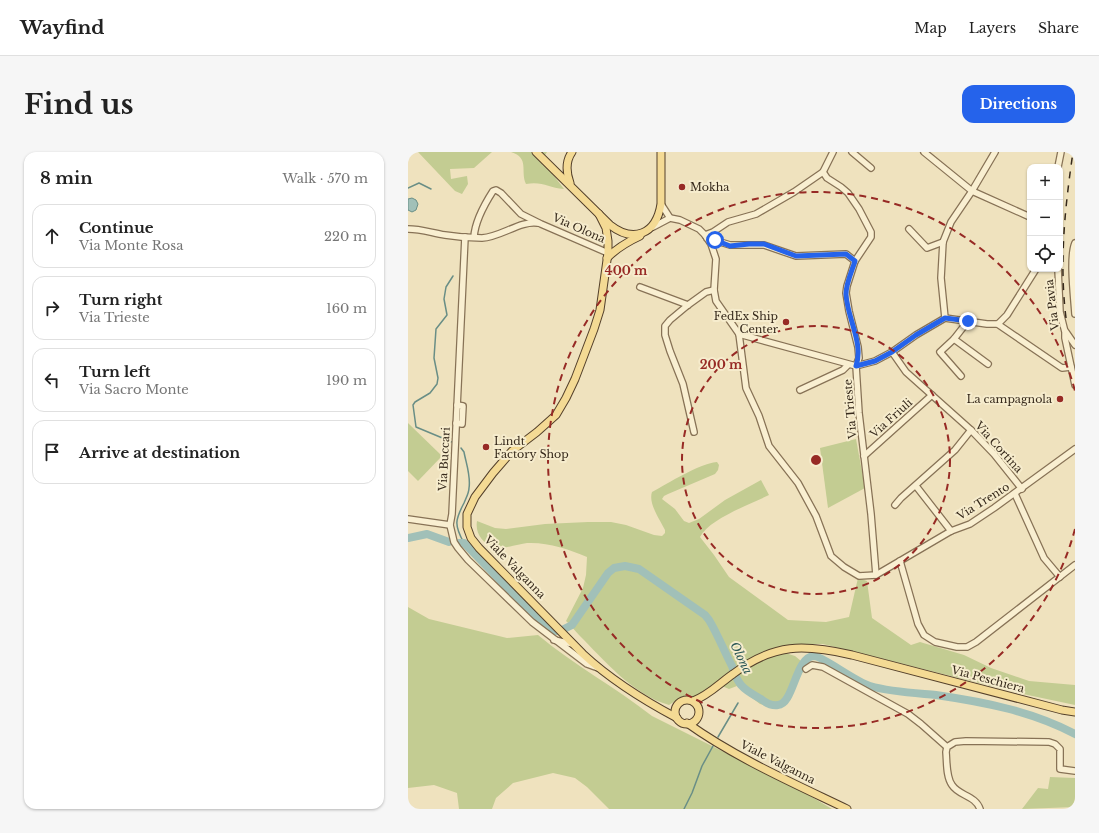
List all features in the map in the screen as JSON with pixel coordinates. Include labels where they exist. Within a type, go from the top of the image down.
[{"type":"main road","points":[[536,152],[613,227],[622,233],[636,234],[648,231],[658,216],[661,204],[662,154]]},
{"type":"main road","points":[[572,152],[567,160],[566,168],[567,176],[572,187]]},
{"type":"main road","name":"Viale Valganna","points":[[599,214],[606,228],[608,256],[600,310],[575,379],[556,415],[512,451],[478,491],[467,514],[467,527],[468,532],[475,543],[598,668],[617,682],[677,718]]},
{"type":"main road","name":"Via Olona","points":[[608,256],[623,244],[648,231]]},
{"type":"main road","name":"Via Peschiera","points":[[706,695],[752,661],[770,653],[790,648],[804,647],[825,650],[895,666],[1062,710],[1075,712]]},
{"type":"main road","points":[[693,701],[698,708],[699,713],[696,720],[687,724],[680,721],[675,713],[678,703],[683,700],[693,701],[706,695]]},
{"type":"main road","points":[[698,708],[706,695]]},
{"type":"main road","points":[[662,710],[676,708]]},
{"type":"main road","points":[[696,720],[700,732]]},
{"type":"main road","name":"Viale Valganna","points":[[687,724],[769,771],[846,809]]},
{"type":"street","points":[[706,236],[728,222],[756,214],[780,201],[823,172],[833,152]]},
{"type":"street","points":[[852,152],[871,168]]},
{"type":"street","points":[[924,152],[972,191],[1027,216]]},
{"type":"street","points":[[945,318],[941,278],[943,242],[951,222],[972,191],[994,152]]},
{"type":"street","points":[[1059,164],[1061,152]]},
{"type":"street","name":"Via Trieste","points":[[823,172],[827,178],[848,193],[869,227],[871,237],[855,261],[846,293],[858,347],[859,358],[856,366],[859,413],[871,514],[876,575]]},
{"type":"street","name":"Via Olona","points":[[474,238],[479,216],[489,197],[495,190],[501,193],[521,214],[608,256]]},
{"type":"street","points":[[661,204],[670,218],[690,224],[699,229],[711,244],[716,259],[714,290],[716,301],[740,334],[746,388],[759,416],[769,446],[792,474],[808,499],[831,556],[844,567],[859,576],[876,575]]},
{"type":"street","points":[[648,231],[670,218]]},
{"type":"street","name":"Via Olona","points":[[408,229],[474,238],[489,237],[530,223],[541,224]]},
{"type":"street","points":[[909,229],[927,248],[943,242]]},
{"type":"street","points":[[706,236],[730,246],[764,244],[796,256],[846,254],[855,261]]},
{"type":"street","name":"Via Buccari","points":[[465,237],[452,514],[450,525],[454,542],[468,560],[532,622],[587,664],[598,668]]},
{"type":"street","points":[[1075,243],[1073,253],[1073,274],[1075,314]]},
{"type":"street","points":[[998,324],[1007,315],[1034,272]]},
{"type":"street","name":"Via Pavia","points":[[1058,272],[1061,319],[1065,332],[1075,385]]},
{"type":"street","points":[[640,287],[688,305]]},
{"type":"street","points":[[694,432],[683,384],[665,335],[665,326],[688,305],[706,292],[714,290]]},
{"type":"street","points":[[740,334],[856,366],[875,361],[892,352],[916,335],[945,318],[987,324],[998,324],[1062,368],[1071,367]]},
{"type":"street","points":[[961,376],[940,352],[954,339],[968,321]]},
{"type":"street","points":[[1065,332],[1075,345]]},
{"type":"street","points":[[954,339],[988,364]]},
{"type":"street","name":"Via Cortina","points":[[892,352],[906,372],[972,431],[994,454],[1022,489]]},
{"type":"street","points":[[800,390],[843,370],[848,365]]},
{"type":"street","name":"Via Friuli","points":[[864,456],[932,395]]},
{"type":"street","points":[[895,505],[955,450],[972,431]]},
{"type":"street","name":"Via Trento","points":[[876,575],[951,531],[970,524],[1015,494],[1075,449]]},
{"type":"street","points":[[916,486],[951,531]]},
{"type":"street","points":[[1015,494],[1044,558],[1060,577]]},
{"type":"street","points":[[408,519],[450,525]]},
{"type":"street","points":[[900,561],[921,631],[932,640],[957,647],[967,647],[976,642],[1075,565]]},
{"type":"street","name":"Via Buccari","points":[[554,640],[573,644]]},
{"type":"street","points":[[806,669],[812,665],[823,667],[885,701],[921,724],[947,748]]},
{"type":"street","points":[[980,809],[974,801],[956,790],[949,779],[946,752],[947,748],[955,742],[1049,742],[1055,744],[1060,749],[1060,770],[1075,771]]},
{"type":"green space","points":[[418,152],[492,152],[474,168],[450,169],[451,179],[467,176],[468,184],[462,194],[455,191]]},
{"type":"green space","points":[[511,152],[547,152],[542,160],[564,189],[537,183],[526,184],[524,179],[523,161]]},
{"type":"green space","points":[[408,423],[442,456],[418,481],[408,471]]},
{"type":"green space","points":[[856,439],[865,488],[828,508],[820,448]]},
{"type":"green space","points":[[717,462],[719,465],[715,474],[668,494],[662,499],[675,509],[684,521],[689,523],[699,519],[725,500],[761,480],[769,495],[721,518],[705,530],[700,537],[729,577],[788,620],[826,622],[849,617],[858,578],[867,581],[872,618],[911,645],[920,642],[964,655],[991,668],[1029,681],[1075,685],[1075,705],[1023,694],[823,644],[793,644],[773,649],[795,656],[807,666],[800,676],[790,697],[778,709],[760,704],[737,686],[729,689],[715,683],[697,697],[683,696],[669,705],[656,700],[631,685],[620,676],[566,621],[583,588],[586,575],[587,557],[565,549],[535,543],[497,548],[486,543],[480,537],[477,530],[477,521],[495,528],[506,529],[545,524],[611,522],[662,536],[665,533],[665,530],[653,506],[651,496],[652,492],[701,466]]},
{"type":"green space","points":[[408,607],[429,619],[507,638],[538,635],[652,716],[802,791],[832,809],[609,809],[587,787],[575,778],[553,773],[513,783],[496,798],[492,809],[459,809],[457,793],[434,785],[408,788]]},
{"type":"green space","points":[[1050,777],[1075,778],[1075,807],[1022,809],[1038,788],[1048,789]]},
{"type":"water","points":[[412,198],[416,200],[418,204],[416,210],[412,212],[408,210],[408,199]]},
{"type":"waterway","points":[[408,188],[419,183],[431,189]]},
{"type":"waterway","points":[[452,442],[416,427],[413,405],[415,402],[430,393],[437,384],[438,378],[434,358],[436,329],[447,315],[444,299],[446,287],[453,276]]},
{"type":"waterway","points":[[461,448],[464,452],[469,479],[468,492],[457,518],[457,527],[464,543]]},
{"type":"waterway","name":"Olona","points":[[408,538],[427,534],[449,542]]},
{"type":"waterway","name":"Olona","points":[[459,543],[464,543],[544,625],[556,631],[572,625],[608,573],[614,568],[625,566],[639,569],[705,615],[715,631],[740,683],[748,691],[771,705],[783,703],[788,697],[798,672],[803,664],[808,658],[814,656],[824,660],[856,680],[870,686],[894,691],[936,695],[1007,708],[1041,719],[1075,734]]},
{"type":"waterway","points":[[718,737],[738,703]]},
{"type":"waterway","points":[[684,809],[692,793],[702,766],[713,746]]},
{"type":"railway","points":[[1066,318],[1063,255],[1073,152]]},
{"type":"place","name":"Mokha","points":[[682,187]]},
{"type":"place","name":"FedEx Ship Center","points":[[786,322]]},
{"type":"place","name":"La campagnola","points":[[1060,399]]},
{"type":"place","name":"Lindt Factory Shop","points":[[486,447]]},
{"type":"route","points":[[715,240],[730,246],[764,244],[784,253],[796,256],[846,254],[855,261],[846,293],[858,347],[859,358],[856,366],[875,361],[892,352],[916,335],[945,318],[968,321]]}]
